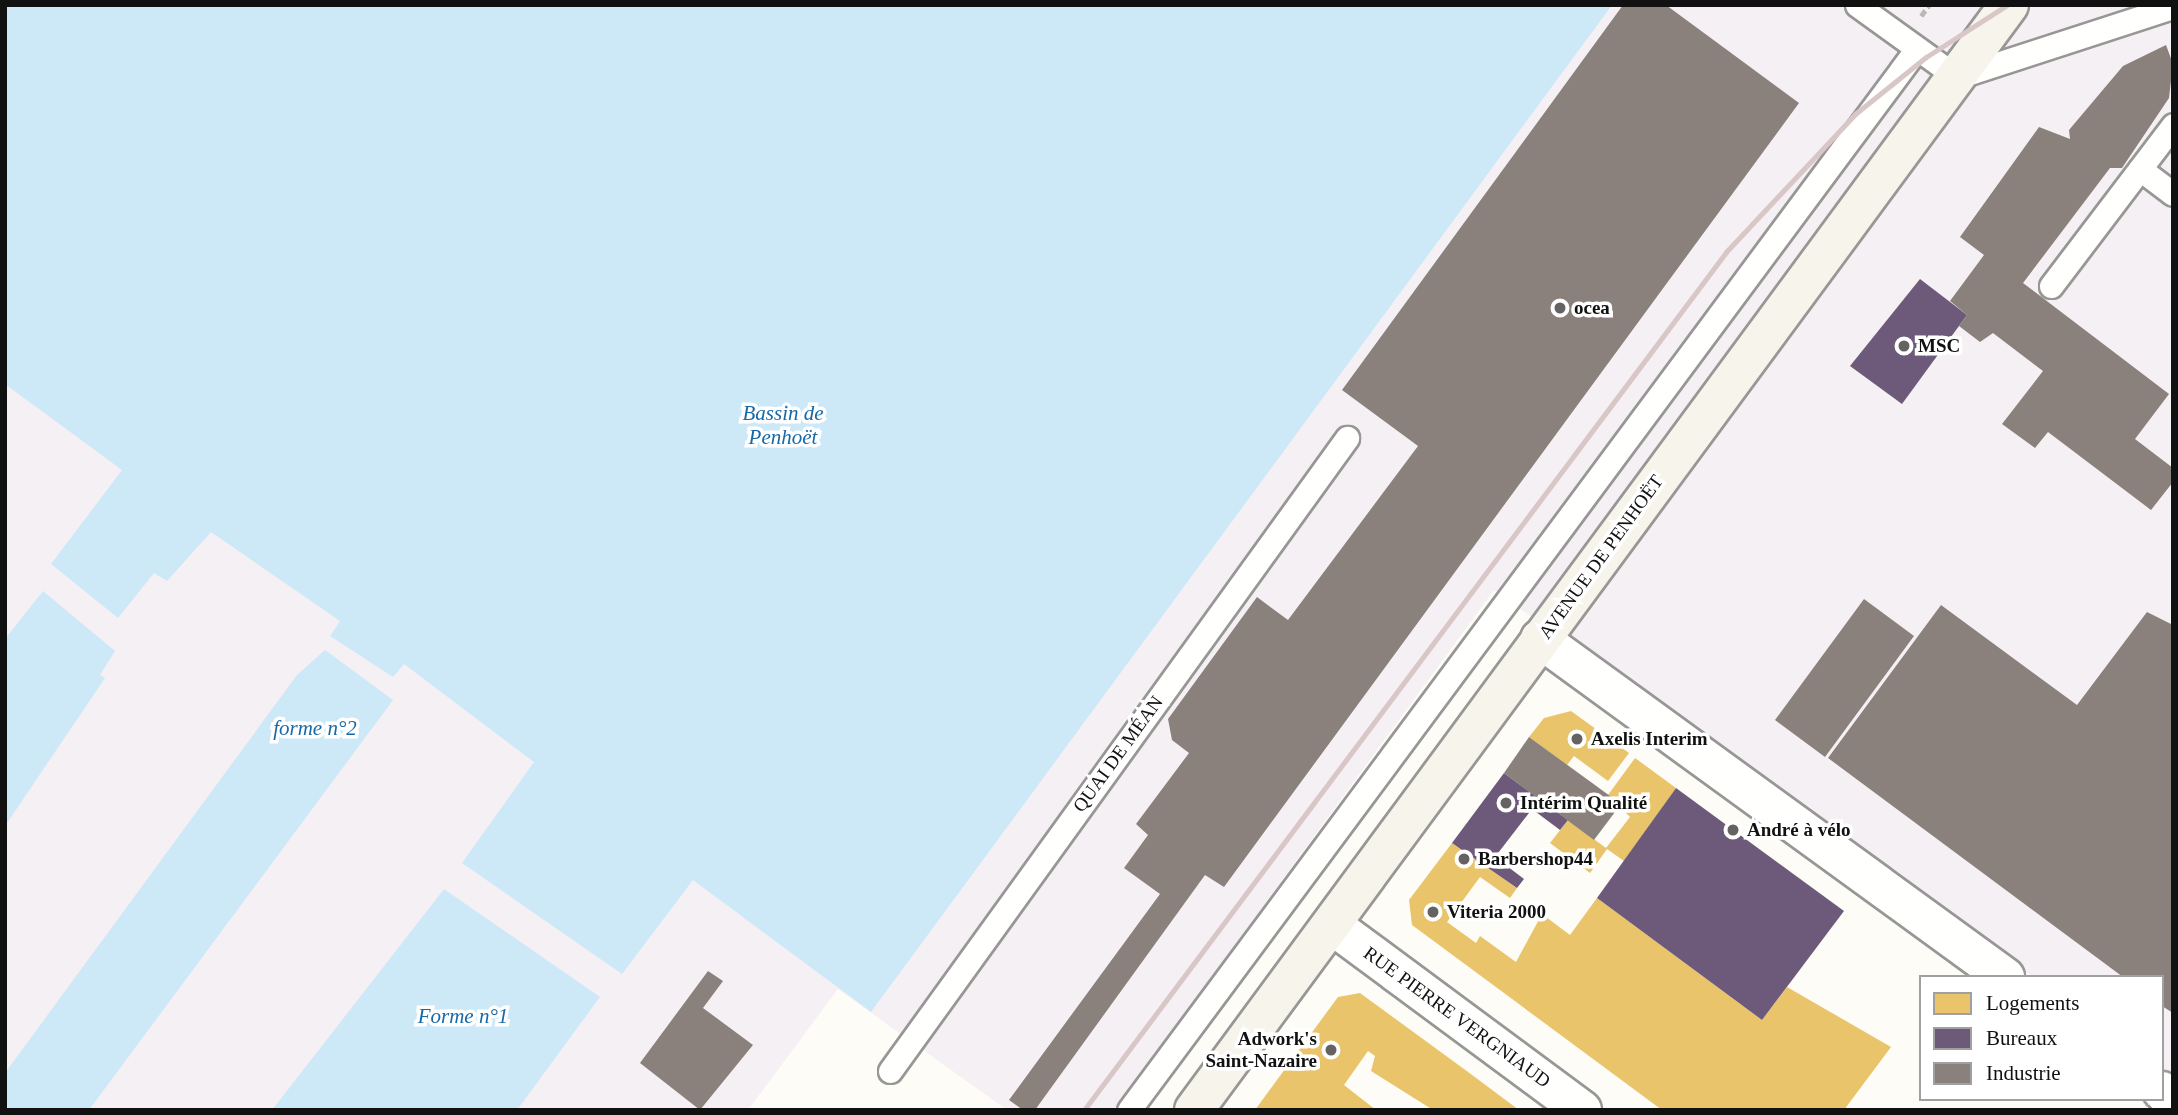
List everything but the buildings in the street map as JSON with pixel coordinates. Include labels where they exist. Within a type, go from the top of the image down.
[{"type":"main road","name":"AVENUE DE PENHOËT","points":[[1194,1110],[2009,5]]},
{"type":"street","points":[[1540,639],[2002,975]]},
{"type":"street","name":"RUE PIERRE VERGNIAUD","points":[[1332,925],[1582,1110]]},
{"type":"lane","points":[[1857,5],[1957,77],[2173,7]]},
{"type":"lane","points":[[1129,1110],[1916,50]]},
{"type":"lane","points":[[2051,286],[2173,125]]},
{"type":"lane","points":[[2140,169],[2173,194]]},
{"type":"lane","name":"QUAI DE MÉAN","points":[[890,1071],[1347,438]]},
{"type":"shaded area","points":[[5,5],[2173,5],[2173,1076],[2164,1069],[2164,975],[2030,975],[1494,590],[1114,1110],[1007,1110],[838,989],[748,1110],[5,1110]]},
{"type":"water","name":"Bassin de Penhoët","points":[[5,5],[1612,5],[871,1012],[693,880],[622,974],[462,863],[534,762],[404,664],[393,677],[330,636],[340,621],[211,532],[167,581],[154,573],[118,618],[51,564],[122,470],[5,384]]},
{"type":"water","points":[[43,591],[115,651],[100,675],[105,678],[5,826],[5,639]]},
{"type":"water","name":"forme n°2","points":[[325,650],[393,700],[89,1110],[5,1110],[5,1073],[297,675]]},
{"type":"water","name":"Forme n°1","points":[[444,889],[600,997],[517,1110],[272,1110]]},
{"type":"railway","points":[[1084,1110],[1726,252],[1855,114],[1926,57],[2007,5]]},
{"type":"place","name":"ocea","points":[[1560,308]]},
{"type":"place","name":"MSC","points":[[1904,346]]},
{"type":"place","name":"Axelis Interim","points":[[1577,739]]},
{"type":"place","name":"Intérim Qualité","points":[[1506,803]]},
{"type":"place","name":"André à vélo","points":[[1733,830]]},
{"type":"place","name":"Barbershop44","points":[[1464,859]]},
{"type":"place","name":"Viteria 2000","points":[[1433,912]]},
{"type":"place","name":"Adwork's Saint-Nazaire","points":[[1331,1050]]}]
